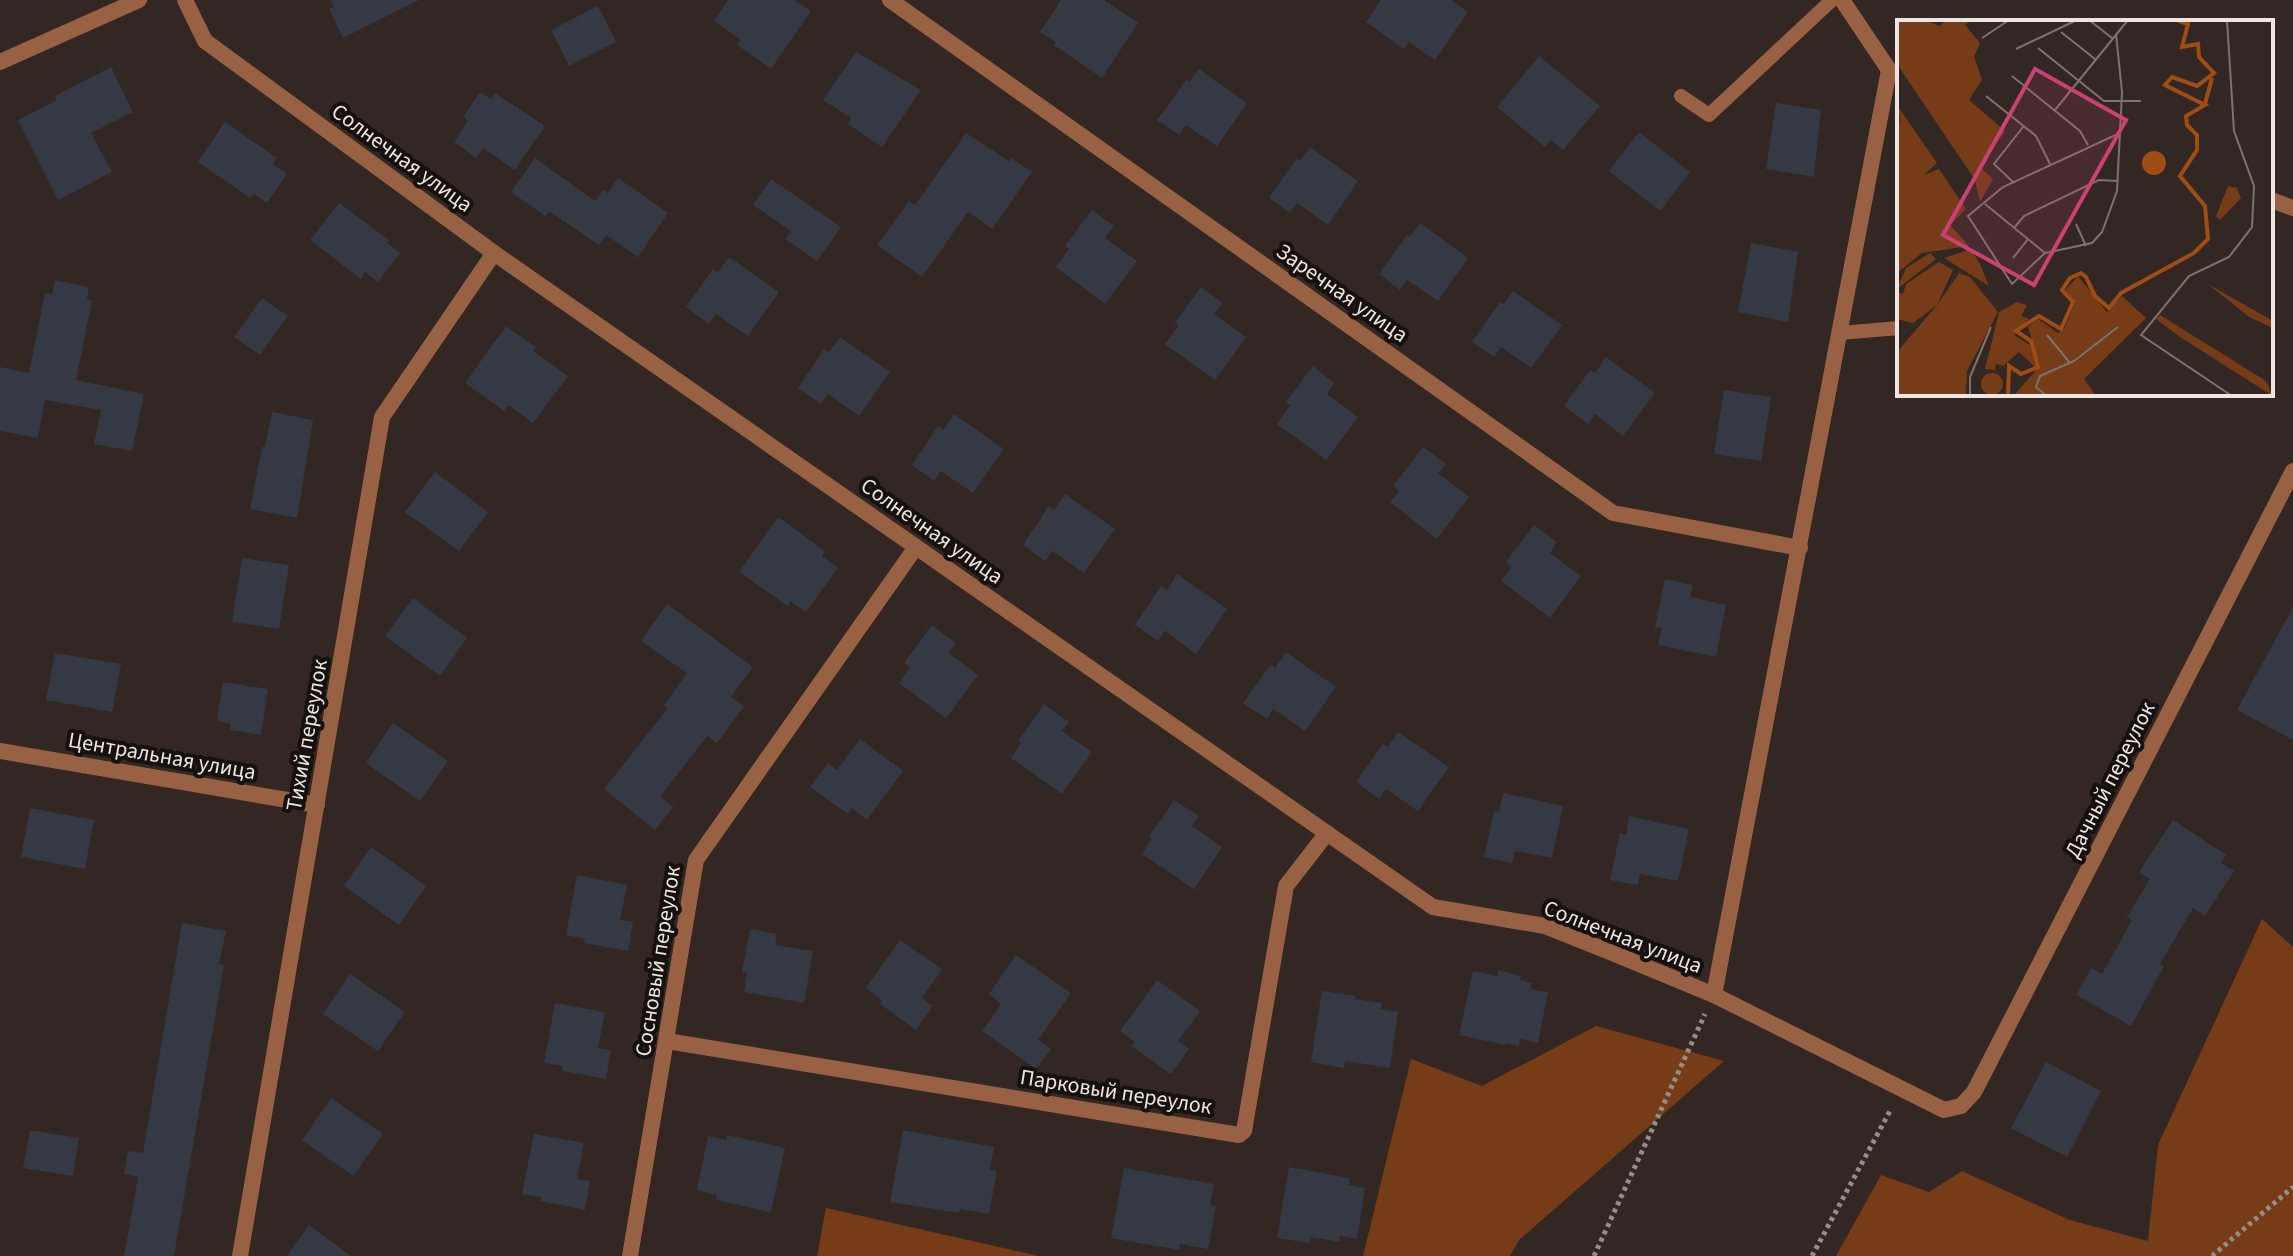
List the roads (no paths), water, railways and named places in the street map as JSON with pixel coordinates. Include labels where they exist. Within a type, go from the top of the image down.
[{"type":"street","points":[[0,62],[139,0]]},
{"type":"street","name":"Солнечная улица","points":[[185,0],[205,41],[494,253],[1433,907],[1545,926],[1714,995],[1944,1110],[1961,1106]]},
{"type":"street","name":"Заречная улица","points":[[890,0],[1613,513],[1800,548]]},
{"type":"street","points":[[1714,995],[1840,333],[1894,71],[1842,0]]},
{"type":"street","points":[[2273,201],[2293,208]]},
{"type":"street","name":"Тихий переулок","points":[[240,1256],[382,417],[494,253]]},
{"type":"street","name":"Дачный переулок","points":[[1961,1106],[1974,1092],[2293,471]]},
{"type":"street","name":"Сосновый переулок","points":[[630,1256],[696,860],[916,547]]},
{"type":"street","name":"Центральная улица","points":[[0,751],[317,805]]},
{"type":"street","name":"Парковый переулок","points":[[667,1041],[1239,1135],[1244,1131],[1286,886],[1327,833]]},
{"type":"lane","points":[[1681,96],[1709,115],[1832,0]]},
{"type":"lane","points":[[1840,333],[1897,328]]}]
